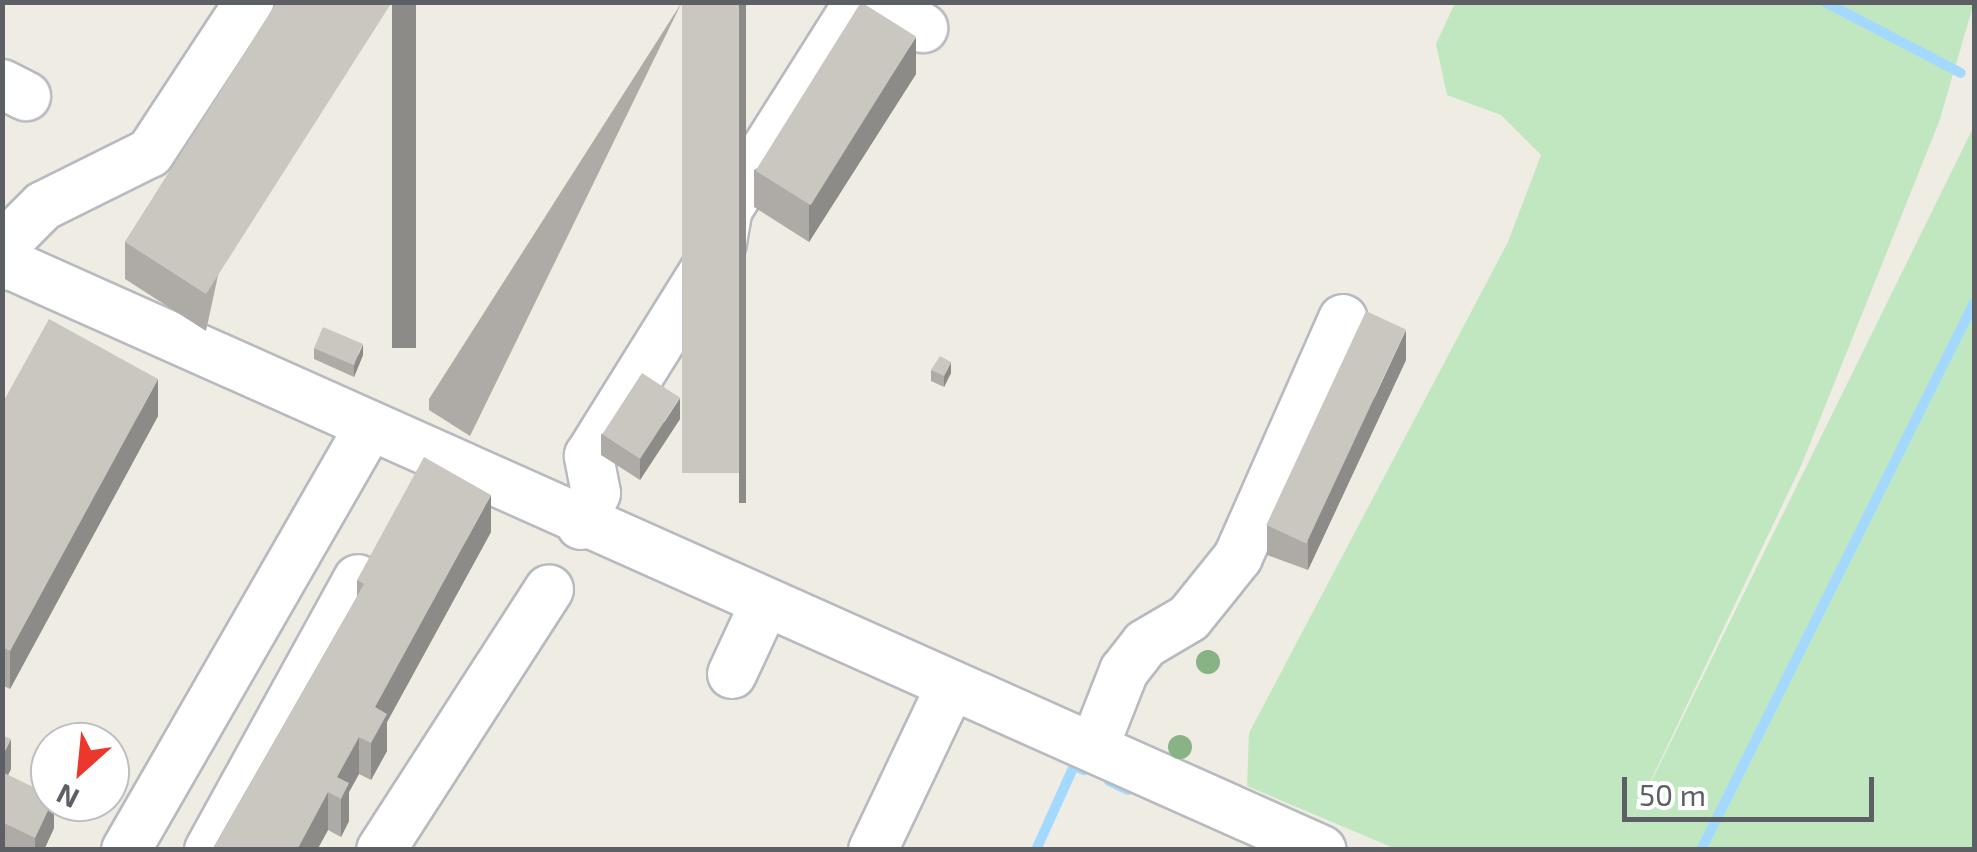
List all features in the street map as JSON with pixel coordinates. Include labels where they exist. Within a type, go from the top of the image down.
[{"type":"street","points":[[249,2],[150,154],[43,206],[12,237],[3,263],[648,555],[1322,850]]},
{"type":"street","points":[[581,525],[596,492],[590,456],[722,242],[728,209],[860,2]]},
{"type":"street","points":[[883,2],[923,28]]},
{"type":"street","points":[[1094,747],[1124,671],[1145,644],[1189,618],[1238,557],[1343,319]]},
{"type":"street","points":[[126,850],[369,428]]},
{"type":"street","points":[[209,850],[358,579]]},
{"type":"street","points":[[381,850],[549,589]]},
{"type":"street","points":[[732,674],[764,605]]},
{"type":"street","points":[[873,850],[951,686]]},
{"type":"street","points":[[887,850],[900,792]]},
{"type":"green space","points":[[1455,3],[1974,3],[1939,122],[1801,466],[1621,843],[1974,126],[1974,849],[1396,849],[1247,786],[1249,733],[1508,242],[1541,155],[1501,115],[1447,95],[1436,44]]},
{"type":"building","points":[[277,2],[392,2],[206,294],[125,242]]},
{"type":"building","points":[[682,2],[739,2],[739,473],[682,473]]},
{"type":"building","points":[[861,2],[916,36],[811,205],[756,171]]},
{"type":"building","points":[[1366,311],[1406,330],[1306,543],[1266,525]]},
{"type":"building","points":[[49,319],[158,379],[10,651],[2,647],[2,404]]},
{"type":"building","points":[[323,327],[363,344],[354,365],[314,348]]},
{"type":"building","points":[[940,356],[951,362],[944,376],[931,370]]},
{"type":"building","points":[[642,373],[680,398],[640,459],[602,434]]},
{"type":"building","points":[[424,457],[491,495],[375,707],[387,714],[371,743],[359,737],[337,777],[349,783],[341,799],[328,792],[297,850],[212,850],[364,584],[357,580]]},
{"type":"building","points":[[2,735],[11,739],[2,757]]},
{"type":"building","points":[[2,772],[30,785],[30,822],[43,822],[35,838],[2,822]]},
{"type":"waterway","points":[[1825,2],[1961,73]]},
{"type":"waterway","points":[[1701,850],[1974,303]]},
{"type":"waterway","points":[[1036,850],[1074,766],[1084,770]]},
{"type":"waterway","points":[[1109,781],[1128,790]]}]
